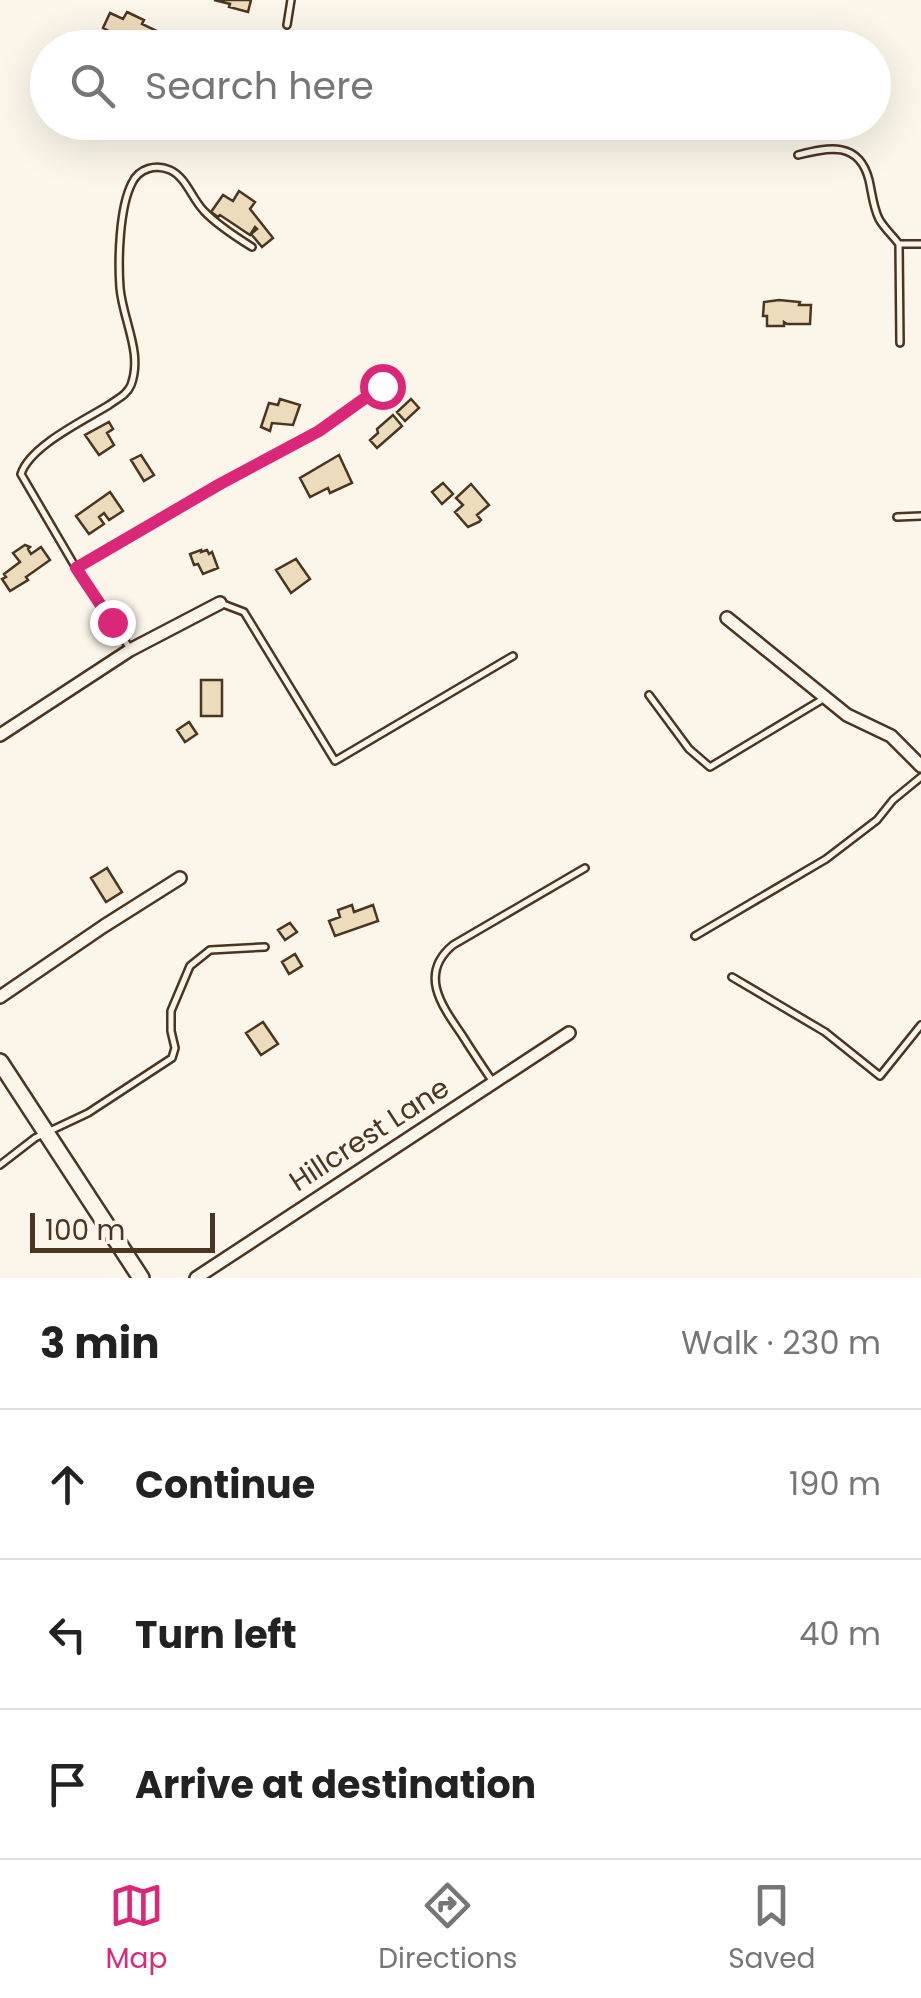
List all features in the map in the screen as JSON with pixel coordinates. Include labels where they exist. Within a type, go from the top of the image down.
[{"type":"main road","points":[[0,1062],[141,1278]]},
{"type":"street","points":[[0,735],[130,650],[220,603]]},
{"type":"street","points":[[727,618],[847,715],[892,736],[921,766]]},
{"type":"street","points":[[0,996],[180,878]]},
{"type":"street","name":"Hillcrest Lane","points":[[196,1278],[569,1032]]},
{"type":"lane","points":[[288,25],[291,0]]},
{"type":"lane","points":[[798,155],[840,149],[852,154],[868,175],[880,220],[899,244],[900,343]]},
{"type":"lane","points":[[130,650],[21,474],[24,462],[129,392],[134,356],[120,290],[121,243],[132,181],[143,170],[159,166],[176,172],[203,210],[252,247]]},
{"type":"lane","points":[[899,244],[921,244]]},
{"type":"lane","points":[[76,568],[319,431],[382,386]]},
{"type":"lane","points":[[898,517],[921,516]]},
{"type":"lane","points":[[220,603],[244,612],[336,761],[513,656]]},
{"type":"lane","points":[[649,695],[689,749],[710,767],[825,698]]},
{"type":"lane","points":[[695,936],[826,859],[877,820],[921,778]]},
{"type":"lane","points":[[493,1082],[438,999],[435,975],[443,954],[585,868]]},
{"type":"lane","points":[[0,1166],[35,1138],[88,1112],[172,1058],[175,1048],[171,1011],[190,966],[210,950],[265,947]]},
{"type":"lane","points":[[732,977],[824,1032],[880,1076],[921,1024]]},
{"type":"building","points":[[214,0],[251,0],[248,12]]},
{"type":"building","points":[[127,12],[155,30],[103,28],[110,13],[123,19]]},
{"type":"building","points":[[239,191],[255,202],[250,209],[273,238],[262,247],[251,234],[255,227],[250,235],[211,212],[223,195],[233,201]]},
{"type":"building","points":[[764,302],[811,305],[810,324],[784,322],[784,326],[767,326]]},
{"type":"building","points":[[280,399],[300,405],[293,425],[272,423],[270,431],[261,427],[269,403],[278,405]]},
{"type":"building","points":[[411,399],[419,408],[405,421],[397,412]]},
{"type":"building","points":[[393,415],[402,426],[377,448],[370,440]]},
{"type":"building","points":[[109,422],[113,429],[107,433],[114,445],[99,455],[85,435]]},
{"type":"building","points":[[141,455],[154,475],[144,481],[131,460]]},
{"type":"building","points":[[339,455],[352,483],[310,497],[300,478]]},
{"type":"building","points":[[443,483],[453,494],[442,504],[432,492]]},
{"type":"building","points":[[471,484],[489,505],[477,515],[481,520],[468,527],[455,512],[463,505],[456,498]]},
{"type":"building","points":[[110,492],[123,511],[109,520],[104,513],[99,517],[104,524],[89,534],[76,516]]},
{"type":"building","points":[[25,545],[30,547],[31,554],[41,547],[50,560],[10,591],[2,579],[20,562],[13,553]]},
{"type":"building","points":[[212,552],[218,568],[203,574],[198,564],[194,565],[190,554]]},
{"type":"building","points":[[296,559],[310,579],[291,593],[276,570]]},
{"type":"building","points":[[201,680],[222,680],[222,716],[201,716]]},
{"type":"building","points":[[189,722],[197,734],[185,742],[177,730]]},
{"type":"building","points":[[107,868],[122,892],[106,902],[91,878]]},
{"type":"building","points":[[352,905],[354,912],[373,905],[378,921],[335,936],[329,921],[340,917],[338,910]]},
{"type":"building","points":[[290,923],[297,932],[285,940],[278,930]]},
{"type":"building","points":[[295,954],[302,966],[289,974],[282,962]]},
{"type":"building","points":[[263,1022],[278,1044],[261,1055],[246,1033]]},
{"type":"route","points":[[112,622],[76,568],[319,431],[382,386]]}]
